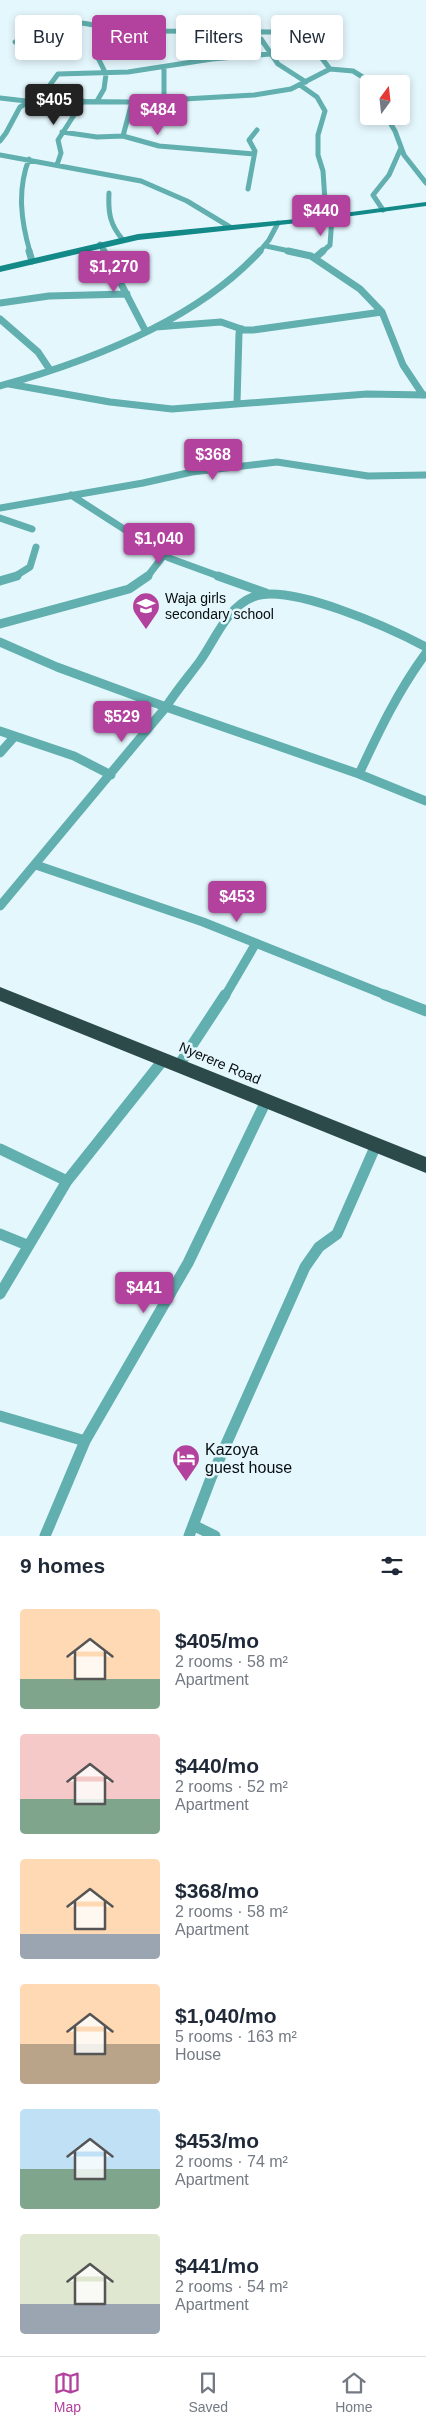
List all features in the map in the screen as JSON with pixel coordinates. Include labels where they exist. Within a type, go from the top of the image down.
[{"type":"highway","name":"Nyerere Road","points":[[0,994],[426,1165]]},
{"type":"main road","points":[[0,269],[123,240],[331,217],[426,204]]},
{"type":"street","points":[[261,32],[276,33],[314,48],[330,69]]},
{"type":"street","points":[[261,39],[264,41],[270,54],[317,97],[325,112],[318,135],[318,155],[323,170],[325,201],[331,217],[330,245],[316,258]]},
{"type":"street","points":[[0,141],[8,133],[12,117],[26,101],[44,92],[58,74],[104,73],[164,68],[212,59],[270,54]]},
{"type":"street","points":[[97,101],[104,90],[103,65],[100,60]]},
{"type":"street","points":[[164,68],[164,100]]},
{"type":"street","points":[[2,99],[132,102],[254,95],[291,89],[330,69],[353,71],[360,75]]},
{"type":"street","points":[[57,165],[60,153],[58,140],[83,101]]},
{"type":"street","points":[[123,136],[132,102]]},
{"type":"street","points":[[391,125],[401,148],[414,170],[426,183]]},
{"type":"street","points":[[248,189],[254,154],[249,140],[257,130]]},
{"type":"street","points":[[62,132],[97,137],[123,136],[159,146],[254,154]]},
{"type":"street","points":[[384,210],[372,195],[389,175],[401,148]]},
{"type":"street","points":[[0,155],[29,159],[151,185],[187,201],[230,227]]},
{"type":"street","points":[[29,159],[22,178],[22,193],[25,236],[32,261]]},
{"type":"street","points":[[109,193],[107,206],[109,222],[123,240]]},
{"type":"street","points":[[0,386],[50,370],[146,332],[235,277],[266,246],[278,223]]},
{"type":"street","points":[[100,244],[146,332]]},
{"type":"street","points":[[266,246],[316,258],[360,289],[382,312],[402,365],[424,395]]},
{"type":"street","points":[[0,302],[49,296],[127,294]]},
{"type":"street","points":[[153,327],[221,322],[242,329],[253,330],[286,327],[323,319],[382,312]]},
{"type":"street","points":[[0,319],[38,352],[50,370]]},
{"type":"street","points":[[237,403],[239,333],[242,329]]},
{"type":"street","points":[[9,384],[57,391],[140,408],[172,409],[367,394],[424,395]]},
{"type":"street","points":[[0,508],[143,483],[192,472],[277,462],[368,476],[426,475]]},
{"type":"street","points":[[71,495],[164,555],[268,594],[307,600],[384,625],[426,647]]},
{"type":"street","points":[[0,518],[32,529]]},
{"type":"street","points":[[0,581],[23,573],[31,568],[35,561],[36,547]]},
{"type":"street","points":[[0,624],[129,589],[145,580],[164,555]]},
{"type":"street","points":[[0,906],[111,776],[166,707],[176,690],[201,660],[214,639],[238,609],[252,597],[268,594]]},
{"type":"street","points":[[0,642],[57,667],[426,800]]},
{"type":"street","points":[[358,774],[386,715],[404,683],[422,669],[426,653]]},
{"type":"street","points":[[0,730],[74,756],[111,776]]},
{"type":"street","points":[[0,753],[15,736]]},
{"type":"street","points":[[36,865],[194,919],[426,1011]]},
{"type":"street","points":[[0,1294],[67,1181],[171,1062],[235,980],[256,943]]},
{"type":"street","points":[[45,1536],[85,1441],[188,1263],[266,1101]]},
{"type":"street","points":[[215,1536],[191,1530],[211,1478],[305,1267],[319,1247],[336,1234],[376,1145]]},
{"type":"street","points":[[0,1149],[67,1181]]},
{"type":"street","points":[[0,1234],[28,1245]]},
{"type":"street","points":[[0,1416],[85,1441]]},
{"type":"place","name":"Waja girls secondary school","points":[[146,630]]},
{"type":"place","name":"Kazoya guest house","points":[[186,1482]]}]
